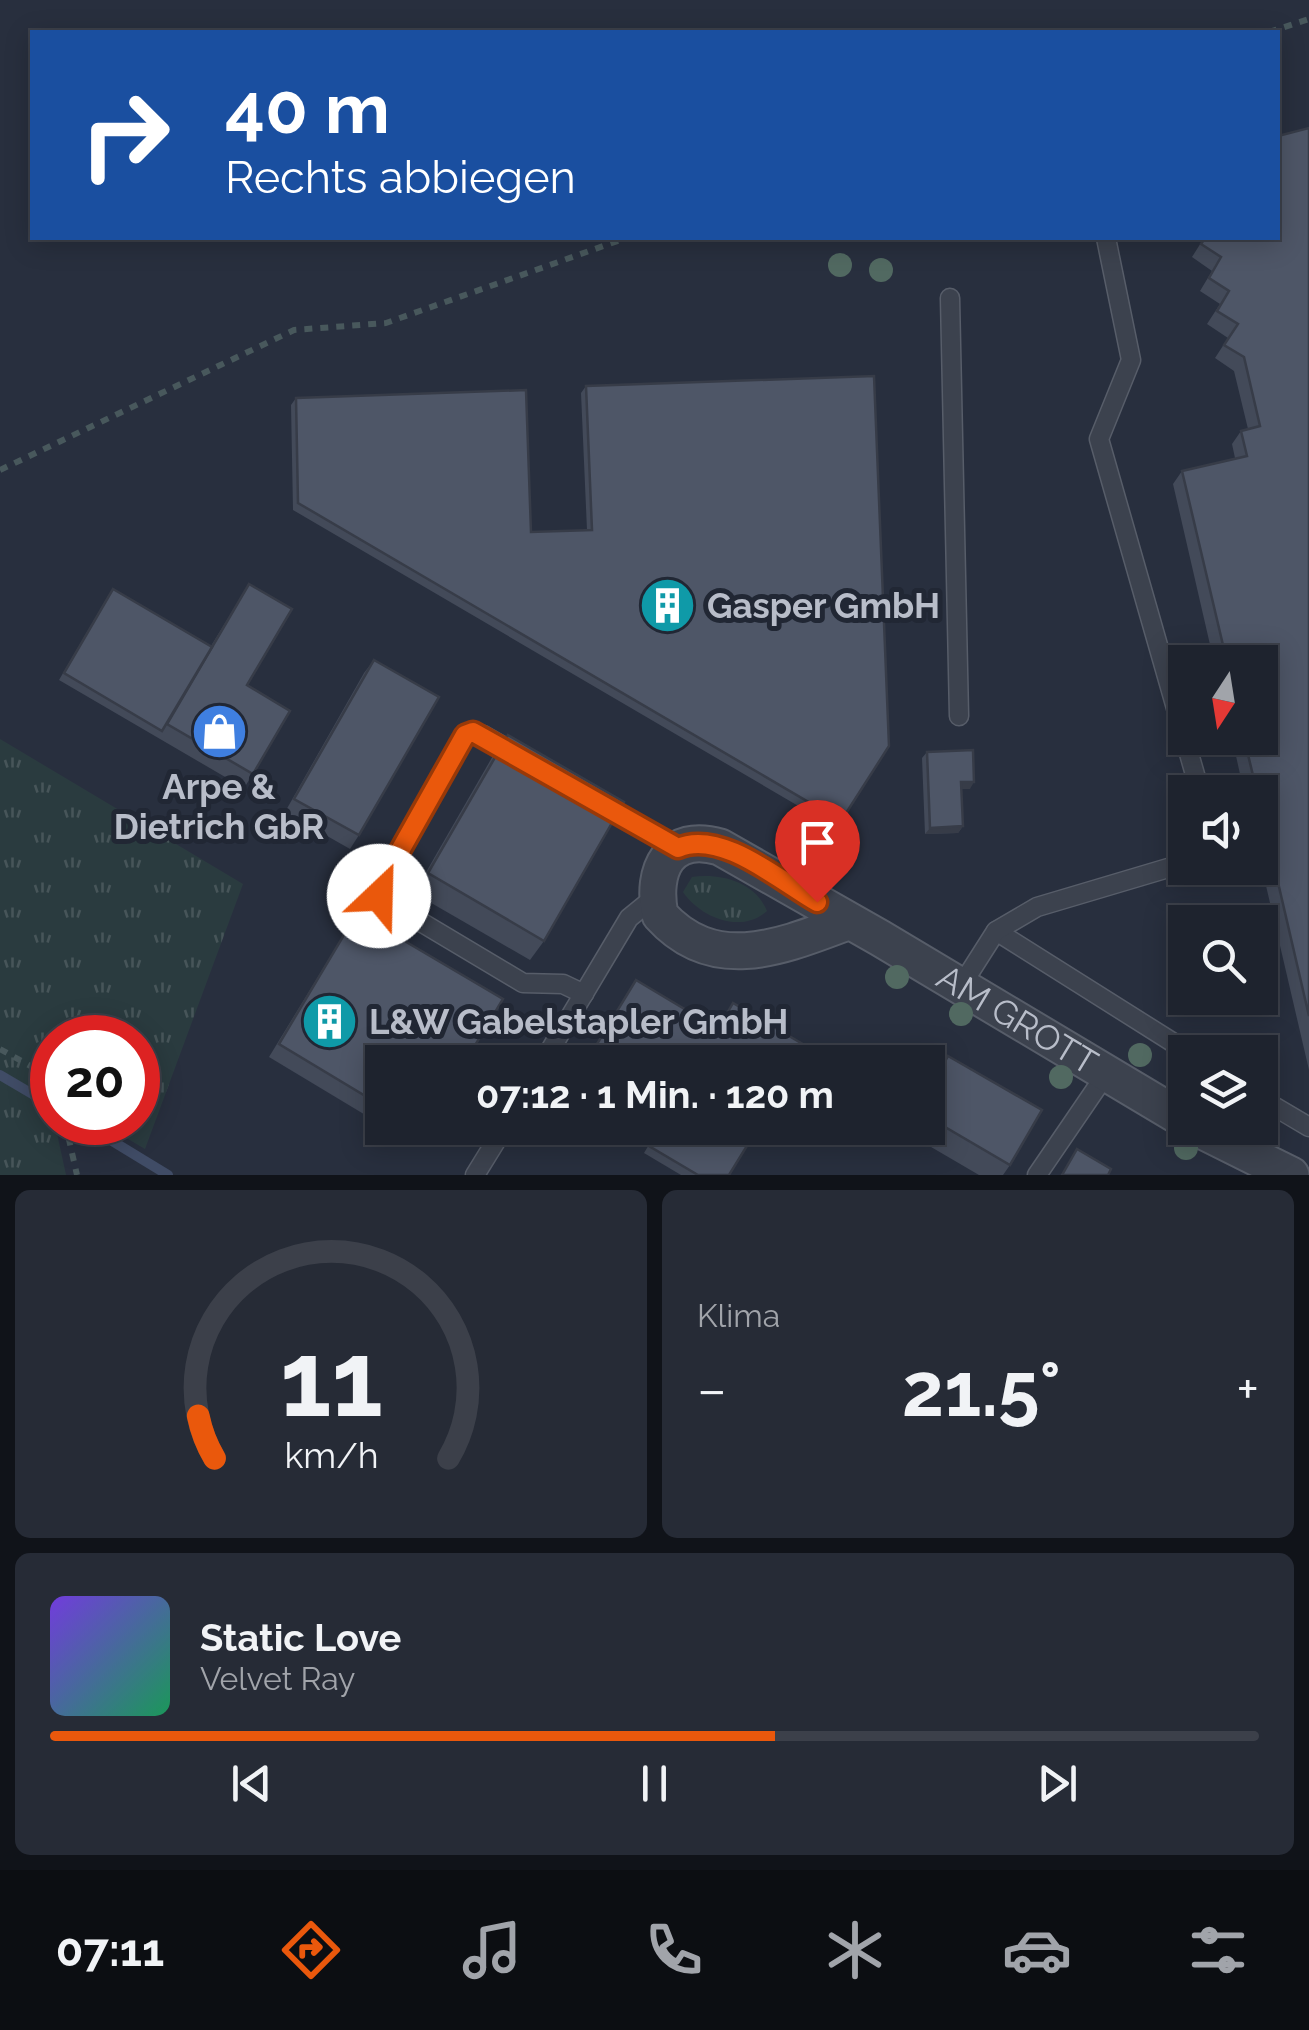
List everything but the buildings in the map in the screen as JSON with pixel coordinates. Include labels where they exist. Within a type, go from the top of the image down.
[{"type":"street","name":"AM GROTT","points":[[678,848],[696,840],[720,846],[1168,1110]]},
{"type":"street","points":[[678,848],[658,876],[656,896],[660,915],[679,936],[707,950],[733,952],[801,939],[850,921]]},
{"type":"street","points":[[1231,1145],[1290,1175]]},
{"type":"lane","points":[[1106,240],[1131,360],[1099,439],[1195,775]]},
{"type":"lane","points":[[950,298],[959,716]]},
{"type":"lane","points":[[532,763],[483,734],[465,735],[379,888],[379,896],[523,983],[563,984],[584,994]]},
{"type":"lane","points":[[581,791],[678,848]]},
{"type":"lane","points":[[961,986],[996,930],[1037,907],[1168,867]]},
{"type":"lane","points":[[553,1045],[630,918],[656,896]]},
{"type":"lane","points":[[996,930],[1168,1039]]},
{"type":"lane","points":[[1038,1175],[1106,1074]]},
{"type":"lane","points":[[1278,1109],[1309,1127]]},
{"type":"lane","points":[[476,1175],[494,1145]]},
{"type":"path","points":[[1275,30],[1309,18]]},
{"type":"path","points":[[0,470],[294,330],[386,322],[620,240]]},
{"type":"path","points":[[0,1049],[30,1066]]},
{"type":"path","points":[[70,1145],[77,1175]]},
{"type":"green space","points":[[0,739],[243,884],[160,1108],[160,1015],[30,1015],[30,1145],[59,1145],[66,1175],[0,1175]]},
{"type":"green space","points":[[692,877],[725,878],[746,886],[767,911],[757,918],[734,922],[711,916],[683,892]]},
{"type":"waterway","points":[[0,1075],[30,1093]]},
{"type":"waterway","points":[[119,1145],[168,1175]]},
{"type":"place","name":"Gasper GmbH","points":[[668,606]]},
{"type":"place","name":"Arpe & Dietrich GbR","points":[[219,731]]},
{"type":"place","name":"L&W Gabelstapler GmbH","points":[[330,1022]]},
{"type":"route","points":[[379,896],[379,888],[465,735],[473,732],[483,734],[678,848],[696,840],[720,846],[817,902]]}]
